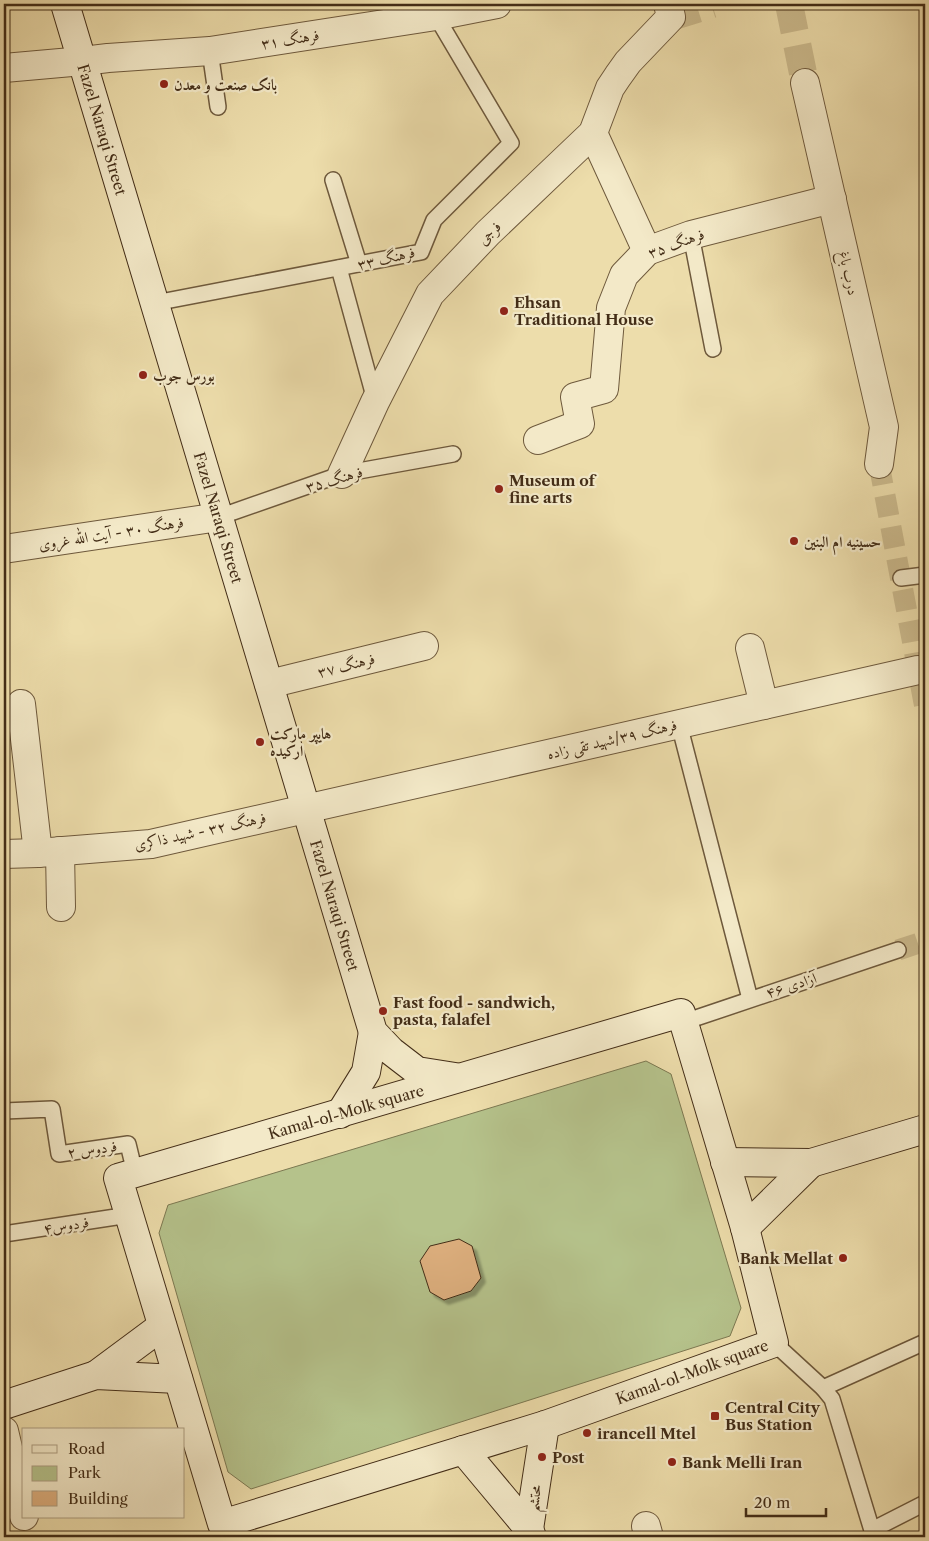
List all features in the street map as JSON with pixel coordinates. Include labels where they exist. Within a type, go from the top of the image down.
[{"type":"main road","name":"Fazel Naraqi Street","points":[[65,4],[373,1032]]},
{"type":"main road","name":"فرهنگ ۳۱","points":[[4,68],[210,51],[436,16],[497,4]]},
{"type":"main road","name":"فرجی","points":[[342,474],[375,402],[430,294],[488,233],[593,133],[610,88],[669,10]]},
{"type":"main road","name":"درب باغ","points":[[805,82],[884,428],[879,464]]},
{"type":"main road","points":[[593,133],[647,250]]},
{"type":"main road","name":"فرهنگ ۳۵","points":[[538,440],[580,424],[575,397],[604,389],[611,308],[624,275],[647,250],[691,236],[832,199]]},
{"type":"main road","name":"فرهنگ ۳۰ - آیت الله غروی","points":[[4,549],[219,517]]},
{"type":"main road","name":"فرهنگ ۳۷","points":[[269,684],[424,646]]},
{"type":"main road","points":[[750,648],[764,705]]},
{"type":"main road","name":"فرهنگ ۳۹/شهید تقی زاده","points":[[306,808],[918,670]]},
{"type":"main road","points":[[21,704],[61,907]]},
{"type":"main road","name":"فرهنگ ۳۲ - شهید ذاکری","points":[[4,854],[151,844],[306,808]]},
{"type":"main road","name":"Kamal-ol-Molk square","points":[[681,1013],[684,1022],[745,1228],[774,1342],[545,1425],[222,1524],[118,1178],[681,1013]]},
{"type":"main road","points":[[373,1032],[391,1051],[417,1071],[462,1078]]},
{"type":"main road","points":[[340,1114],[366,1072],[373,1032]]},
{"type":"main road","points":[[725,1162],[811,1163],[925,1129]]},
{"type":"main road","points":[[745,1228],[811,1163]]},
{"type":"main road","points":[[4,1405],[96,1375],[162,1326]]},
{"type":"main road","points":[[96,1375],[178,1379]]},
{"type":"main road","name":"محتشم","points":[[531,1533],[545,1425]]},
{"type":"main road","points":[[4,1430],[22,1508]]},
{"type":"main road","name":"محتشم","points":[[464,1450],[531,1533]]},
{"type":"main road","points":[[24,1518],[29,1537]]},
{"type":"lane","name":"فرهنگ ۳۳","points":[[155,303],[421,252],[434,220],[512,143],[436,16]]},
{"type":"lane","points":[[210,51],[218,107]]},
{"type":"lane","points":[[332,180],[359,264]]},
{"type":"lane","points":[[691,236],[712,349]]},
{"type":"lane","points":[[339,268],[375,402]]},
{"type":"lane","name":"فرهنگ ۳۵","points":[[219,517],[342,474],[453,454]]},
{"type":"lane","points":[[901,578],[925,575]]},
{"type":"lane","points":[[679,724],[750,999]]},
{"type":"lane","name":"آزادی ۴۶","points":[[684,1022],[898,950]]},
{"type":"lane","name":"فردوس ۲","points":[[4,1111],[52,1109],[58,1154],[128,1144],[135,1173]]},
{"type":"lane","name":"فردوس۴","points":[[4,1234],[129,1215]]},
{"type":"lane","points":[[774,1342],[823,1388],[832,1399],[873,1534],[925,1503]]},
{"type":"lane","points":[[823,1388],[925,1342]]},
{"type":"green space","points":[[646,1061],[671,1074],[741,1308],[730,1336],[251,1489],[228,1472],[159,1233],[168,1205]]},
{"type":"building","points":[[459,1239],[472,1246],[481,1278],[471,1291],[444,1300],[430,1292],[420,1261],[430,1246]]},
{"type":"tunnel","points":[[671,17],[712,4]]},
{"type":"tunnel","points":[[789,4],[805,83]]},
{"type":"tunnel","points":[[879,464],[925,708]]},
{"type":"tunnel","points":[[898,950],[925,941]]},
{"type":"place","name":"بانک صنعت و معدن","points":[[164,84]]},
{"type":"place","name":"Ehsan Traditional House","points":[[504,311]]},
{"type":"place","name":"بورس جوب","points":[[143,375]]},
{"type":"place","name":"Museum of fine arts","points":[[499,489]]},
{"type":"place","name":"حسینیه ام البنین","points":[[794,541]]},
{"type":"place","name":"هایپر مارکت ارکیده","points":[[260,742]]},
{"type":"place","name":"Fast food - sandwich, pasta, falafel","points":[[383,1011]]},
{"type":"place","name":"Bank Mellat","points":[[843,1258]]},
{"type":"place","name":"Central City Bus Station","points":[[715,1416]]},
{"type":"place","name":"irancell Mtel","points":[[587,1433]]},
{"type":"place","name":"Post","points":[[542,1457]]},
{"type":"place","name":"Bank Melli Iran","points":[[672,1462]]}]
